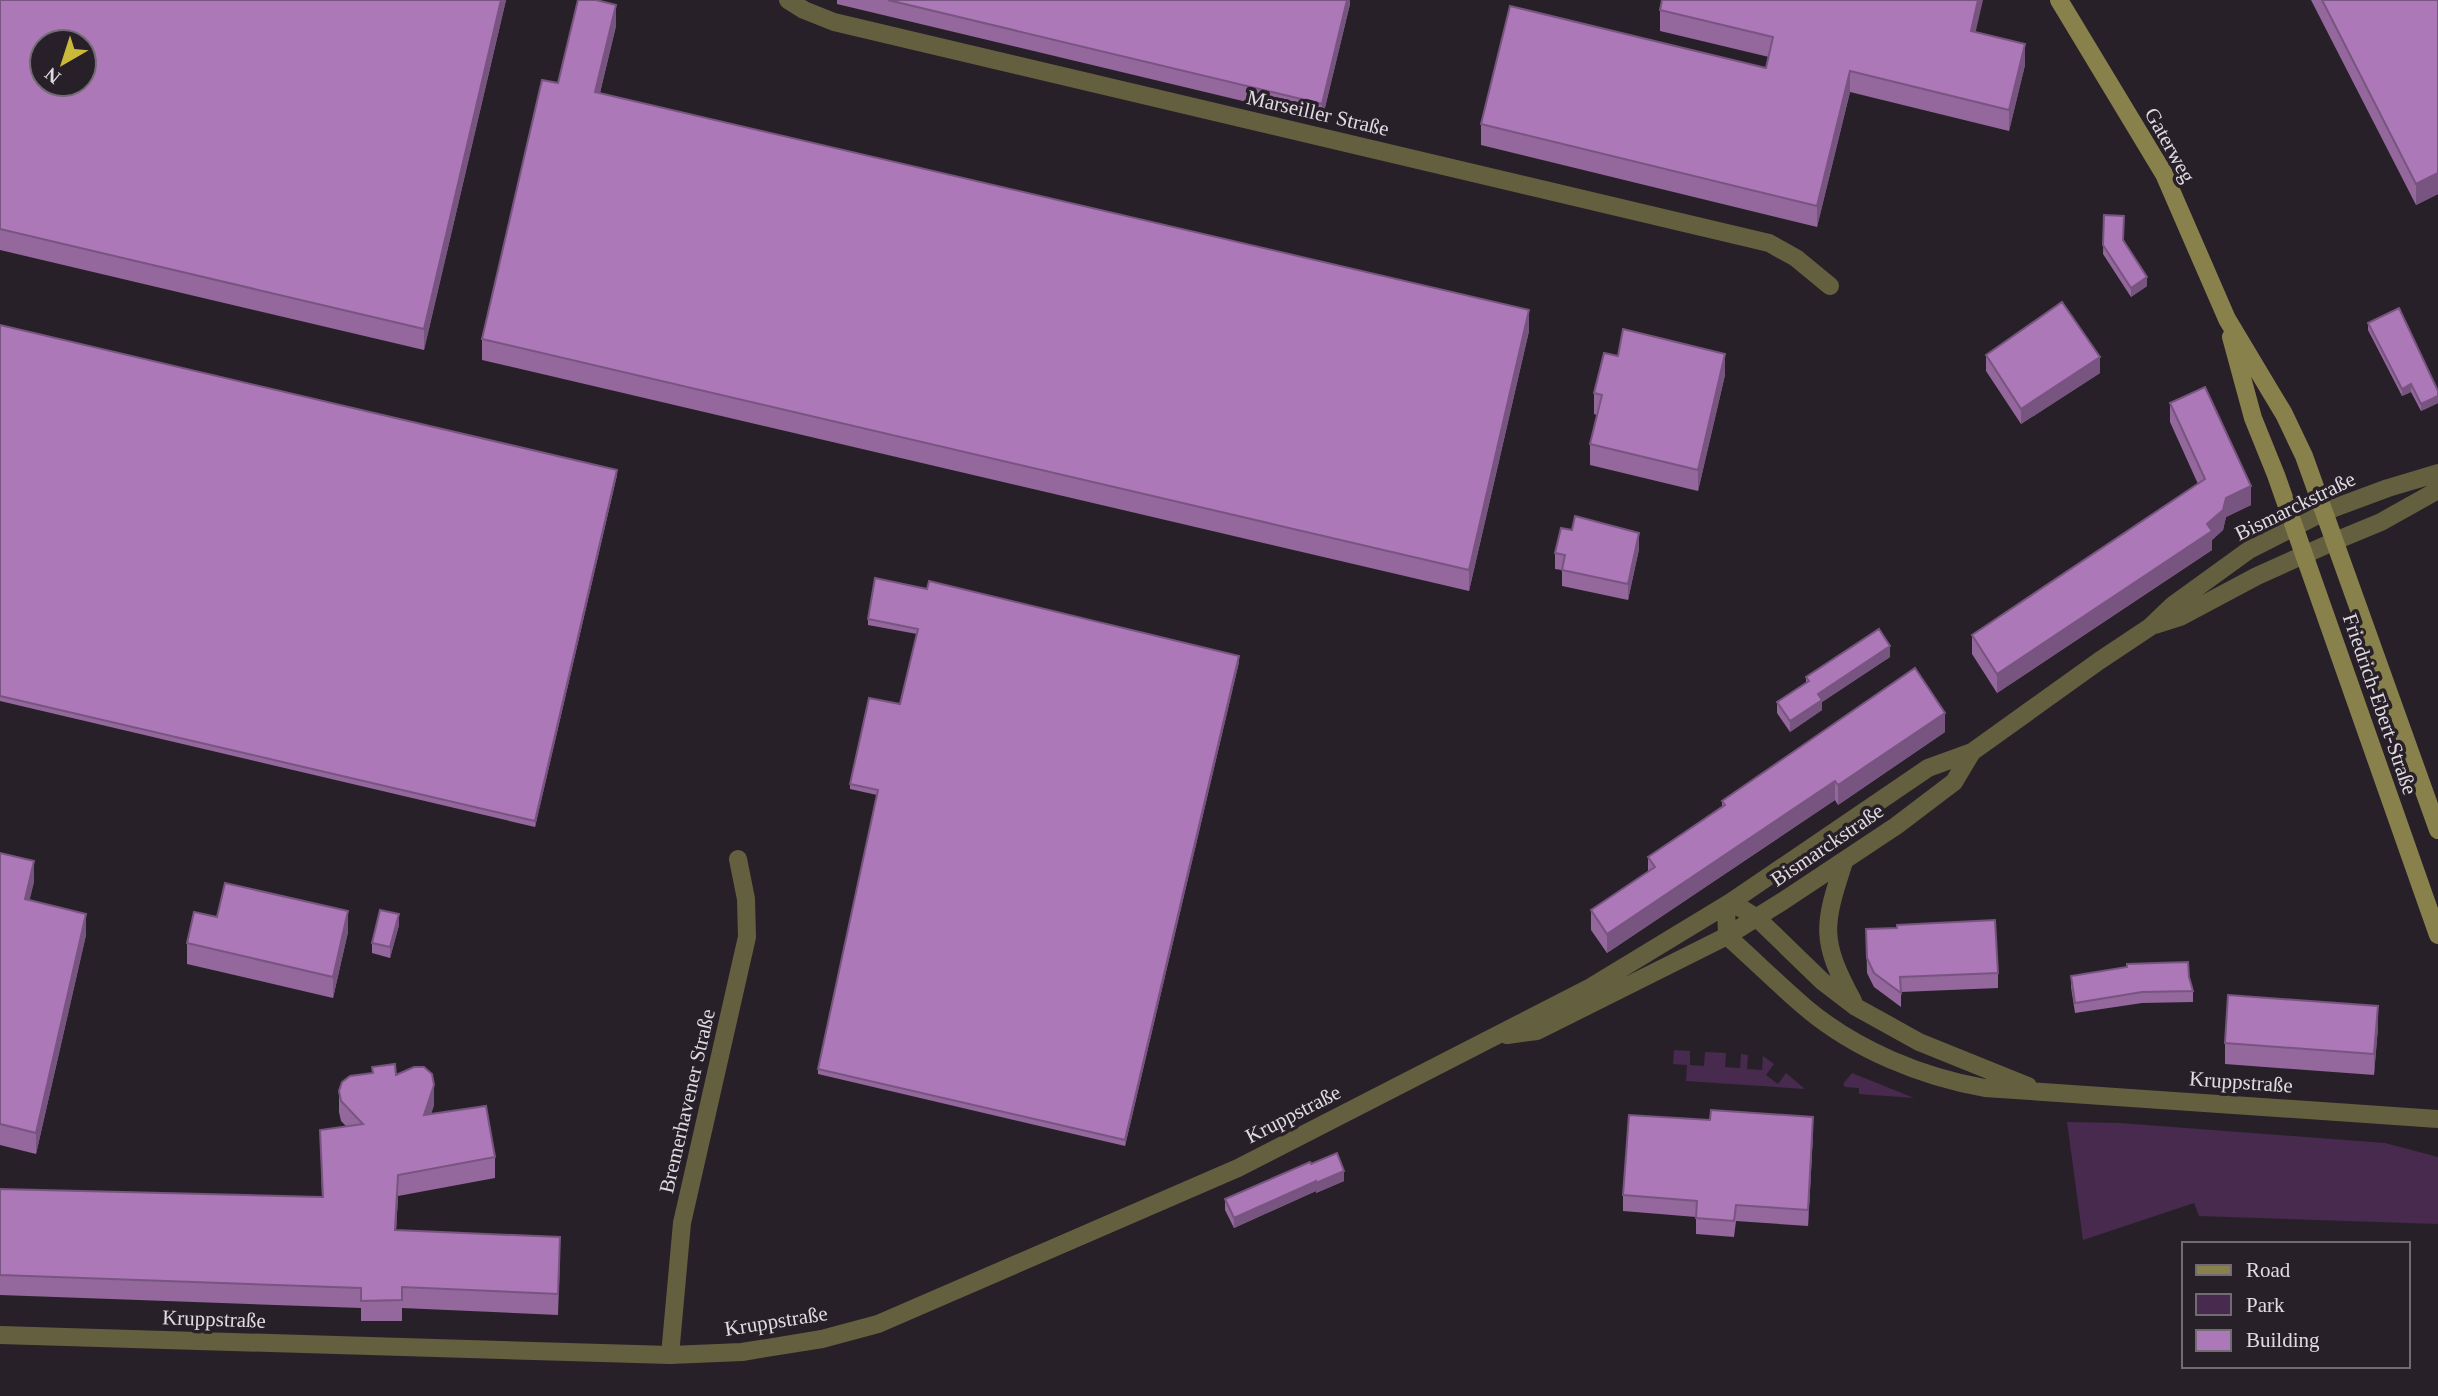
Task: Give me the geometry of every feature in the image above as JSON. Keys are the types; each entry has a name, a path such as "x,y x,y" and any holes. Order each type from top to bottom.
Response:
{"main road":[{"name":"Gaterweg","path":"2059,0 2164,174 2227,319 2284,414 2326,511"},
{"name":"Gaterweg","path":"2227,319 2253,418 2294,527"},
{"name":"Friedrich-Ebert-Straße","path":"2326,511 2365,631 2438,830"},
{"name":"Friedrich-Ebert-Straße","path":"2294,527 2438,935"}],"street":[{"name":"Marseiller Straße","path":"788,0 804,10 834,22 1769,243 1796,258 1830,286"},
{"name":"Bismarckstraße","path":"1728,904 1928,768 1972,752 2055,691 2150,627 2174,605 2249,550 2326,511 2438,473"},
{"name":"Bismarckstraße","path":"2150,627 2180,617 2243,583 2381,522 2438,491"},
{"name":"Bismarckstraße","path":"1727,936 1844,862 1954,782 1972,752"},
{"name":"Bremerhavener Straße","path":"670,1354 682,1223 747,937 747,899 738,859"},
{"path":"1844,862 1829,908 1827,932 1832,959 1856,1007"},
{"path":"1727,936 1728,904"},
{"name":"Kruppstraße","path":"0,1335 670,1354 742,1352 822,1339 878,1324 1238,1168 1591,988 1728,904 1757,918 1822,981 1856,1007 1919,1042 2042,1091"},
{"name":"Kruppstraße","path":"1494,1037 1537,1031 1727,936 1808,1009 1847,1037 1891,1059 1962,1084 1985,1088 2438,1119"}],"green space":[{"path":"1674,1050 1690,1051 1690,1065 1704,1066 1705,1052 1726,1053 1725,1067 1740,1068 1741,1054 1748,1055 1747,1069 1762,1070 1763,1056 1774,1064 1766,1075 1778,1084 1786,1073 1805,1089 1686,1081 1687,1065 1673,1064"},
{"path":"1852,1073 1914,1098 1859,1094 1859,1088 1845,1087 1843,1084"},
{"path":"2067,1122 2120,1123 2385,1143 2438,1157 2438,1224 2199,1216 2194,1203 2083,1240"}],"building":[{"path":"0,0 501,0 424,329 0,229"},
{"path":"578,0 596,0 616,5 595,92 1529,310 1469,570 482,339 542,80 558,83"},
{"path":"888,0 1347,0 1322,104"},
{"path":"1662,0 1978,0 1971,31 2025,44 2009,110 1850,71 1817,206 1481,124 1510,6 1766,68 1773,37 1660,10"},
{"path":"2322,0 2438,0 2438,173 2416,184"},
{"path":"2104,215 2124,216 2123,240 2147,277 2131,288 2103,245"},
{"path":"2062,302 2100,357 2021,409 1986,355"},
{"path":"2399,308 2438,391 2438,396 2421,404 2411,384 2402,389 2368,323"},
{"path":"0,325 617,470 535,821 0,696"},
{"path":"1623,329 1725,354 1698,470 1590,444 1602,395 1594,393 1604,353 1618,356"},
{"path":"2205,387 2251,486 2226,498 2223,510 2207,524 2212,531 1997,674 1972,635 2205,479 2170,403"},
{"path":"1575,516 1639,533 1628,584 1562,570 1565,555 1555,553 1561,528 1572,530"},
{"path":"875,578 927,589 929,581 1239,656 1125,1140 818,1069 878,790 850,784 869,698 900,704 918,629 868,619"},
{"path":"1879,629 1890,646 1818,694 1822,700 1790,721 1777,702 1809,681 1806,677"},
{"path":"1915,668 1945,713 1838,785 1835,781 1607,934 1591,910 1655,867 1648,857 1725,805 1722,801"},
{"path":"0,853 34,861 25,899 86,914 36,1133 0,1124"},
{"path":"225,883 348,911 333,977 187,943 194,912 217,917"},
{"path":"380,910 399,914 390,947 372,943"},
{"path":"1995,920 1998,973 1900,977 1901,993 1874,973 1867,958 1866,929"},
{"path":"2188,962 2193,991 2142,992 2075,1003 2071,976 2127,967 2127,964"},
{"path":"2228,995 2378,1006 2374,1054 2225,1043"},
{"path":"395,1064 396,1075 414,1067 424,1067 432,1074 434,1085 424,1115 486,1106 495,1157 398,1175 395,1230 560,1237 558,1294 402,1287 402,1300 361,1301 361,1288 0,1275 0,1189 323,1197 320,1130 363,1124 341,1101 339,1091 342,1082 350,1076 373,1073 372,1067"},
{"path":"1711,1110 1813,1117 1808,1210 1736,1205 1734,1221 1696,1218 1697,1201 1623,1195 1629,1115 1710,1120"},
{"path":"1337,1153 1344,1171 1234,1218 1225,1199"}]}
